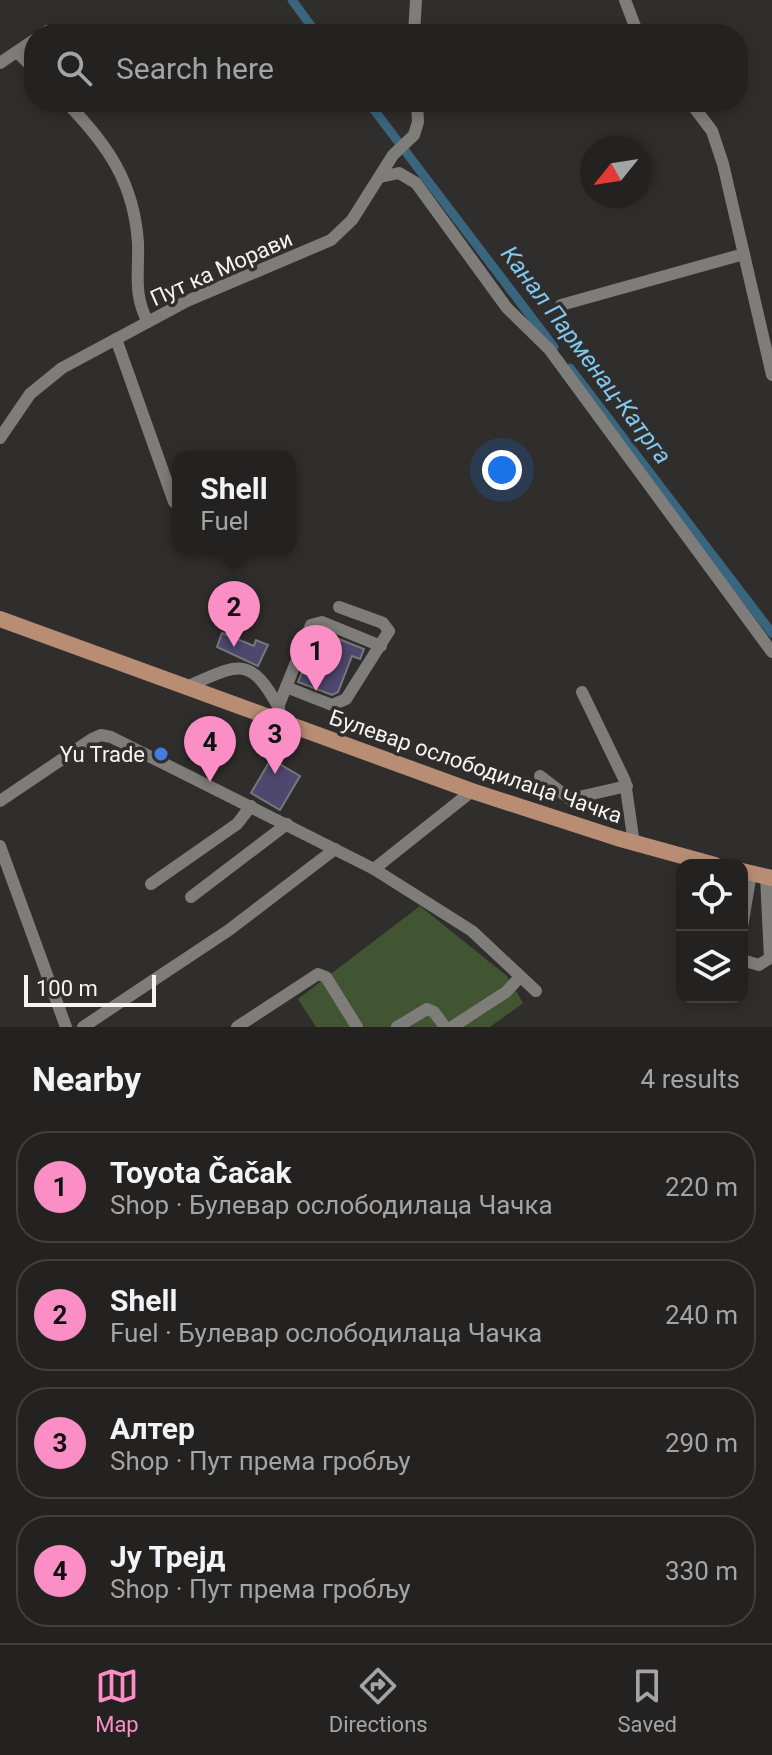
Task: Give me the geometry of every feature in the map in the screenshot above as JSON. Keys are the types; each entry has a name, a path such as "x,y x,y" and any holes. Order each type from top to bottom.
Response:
{"main road":[{"name":"Булевар ослободилаца Чачка","path":"0,619 472,791 634,844 692,859"}],"street":[{"path":"415,24 416,0"},
{"path":"625,0 634,24"},
{"path":"0,63 24,47"},
{"path":"17,52 24,59"},
{"path":"74,112 117,162 135,224 136,288 148,322"},
{"name":"Пут ка Морави","path":"0,438 46,378 187,301 331,240 352,220 403,146 418,122 418,112"},
{"path":"698,112 712,131 772,375"},
{"path":"380,177 399,173 416,183 507,308 549,349 772,652"},
{"path":"561,305 744,254"},
{"path":"116,339 172,496"},
{"path":"286,687 332,705 340,704 389,634 386,626 339,607"},
{"path":"278,707 308,627 322,622 381,646"},
{"path":"186,687 231,667 243,668 266,682 287,723"},
{"path":"582,692 627,786 634,844"},
{"path":"0,801 92,739 101,735 111,737 374,869 472,931 536,991"},
{"path":"540,776 570,799 627,786"},
{"path":"374,869 472,791"},
{"path":"151,884 237,824 251,806"},
{"path":"191,897 287,824"},
{"path":"0,846 66,1027"},
{"path":"83,1027 229,930 335,849"},
{"path":"748,908 758,875"},
{"path":"748,962 759,965 770,958 758,875"},
{"path":"237,1027 313,975 324,976 357,1027"},
{"path":"452,1027 506,992 520,977"},
{"path":"397,1027 427,1009 434,1012 445,1027"}],"green space":[{"path":"420,906 507,976 523,1003 490,1027 316,1027 298,999"}],"building":[{"path":"222,633 254,646 256,640 268,645 258,666 217,647"},
{"path":"324,633 364,649 360,659 352,656 338,692 332,695 298,682 312,648 317,650"},
{"path":"271,759 300,776 280,810 251,793"}],"waterway":[{"name":"Канал Парменац-Катрга","path":"292,0 310,24"},
{"name":"Канал Парменац-Катрга","path":"376,112 554,347"},
{"name":"Канал Парменац-Катрга","path":"570,368 772,633"}],"place":[{"name":"Shell","path":"234,647"},
{"name":"Toyota Čačak","path":"316,691"},
{"name":"Yu Trade","path":"161,754"},
{"name":"Алтер","path":"275,774"},
{"name":"Ју Трејд","path":"210,782"}]}
